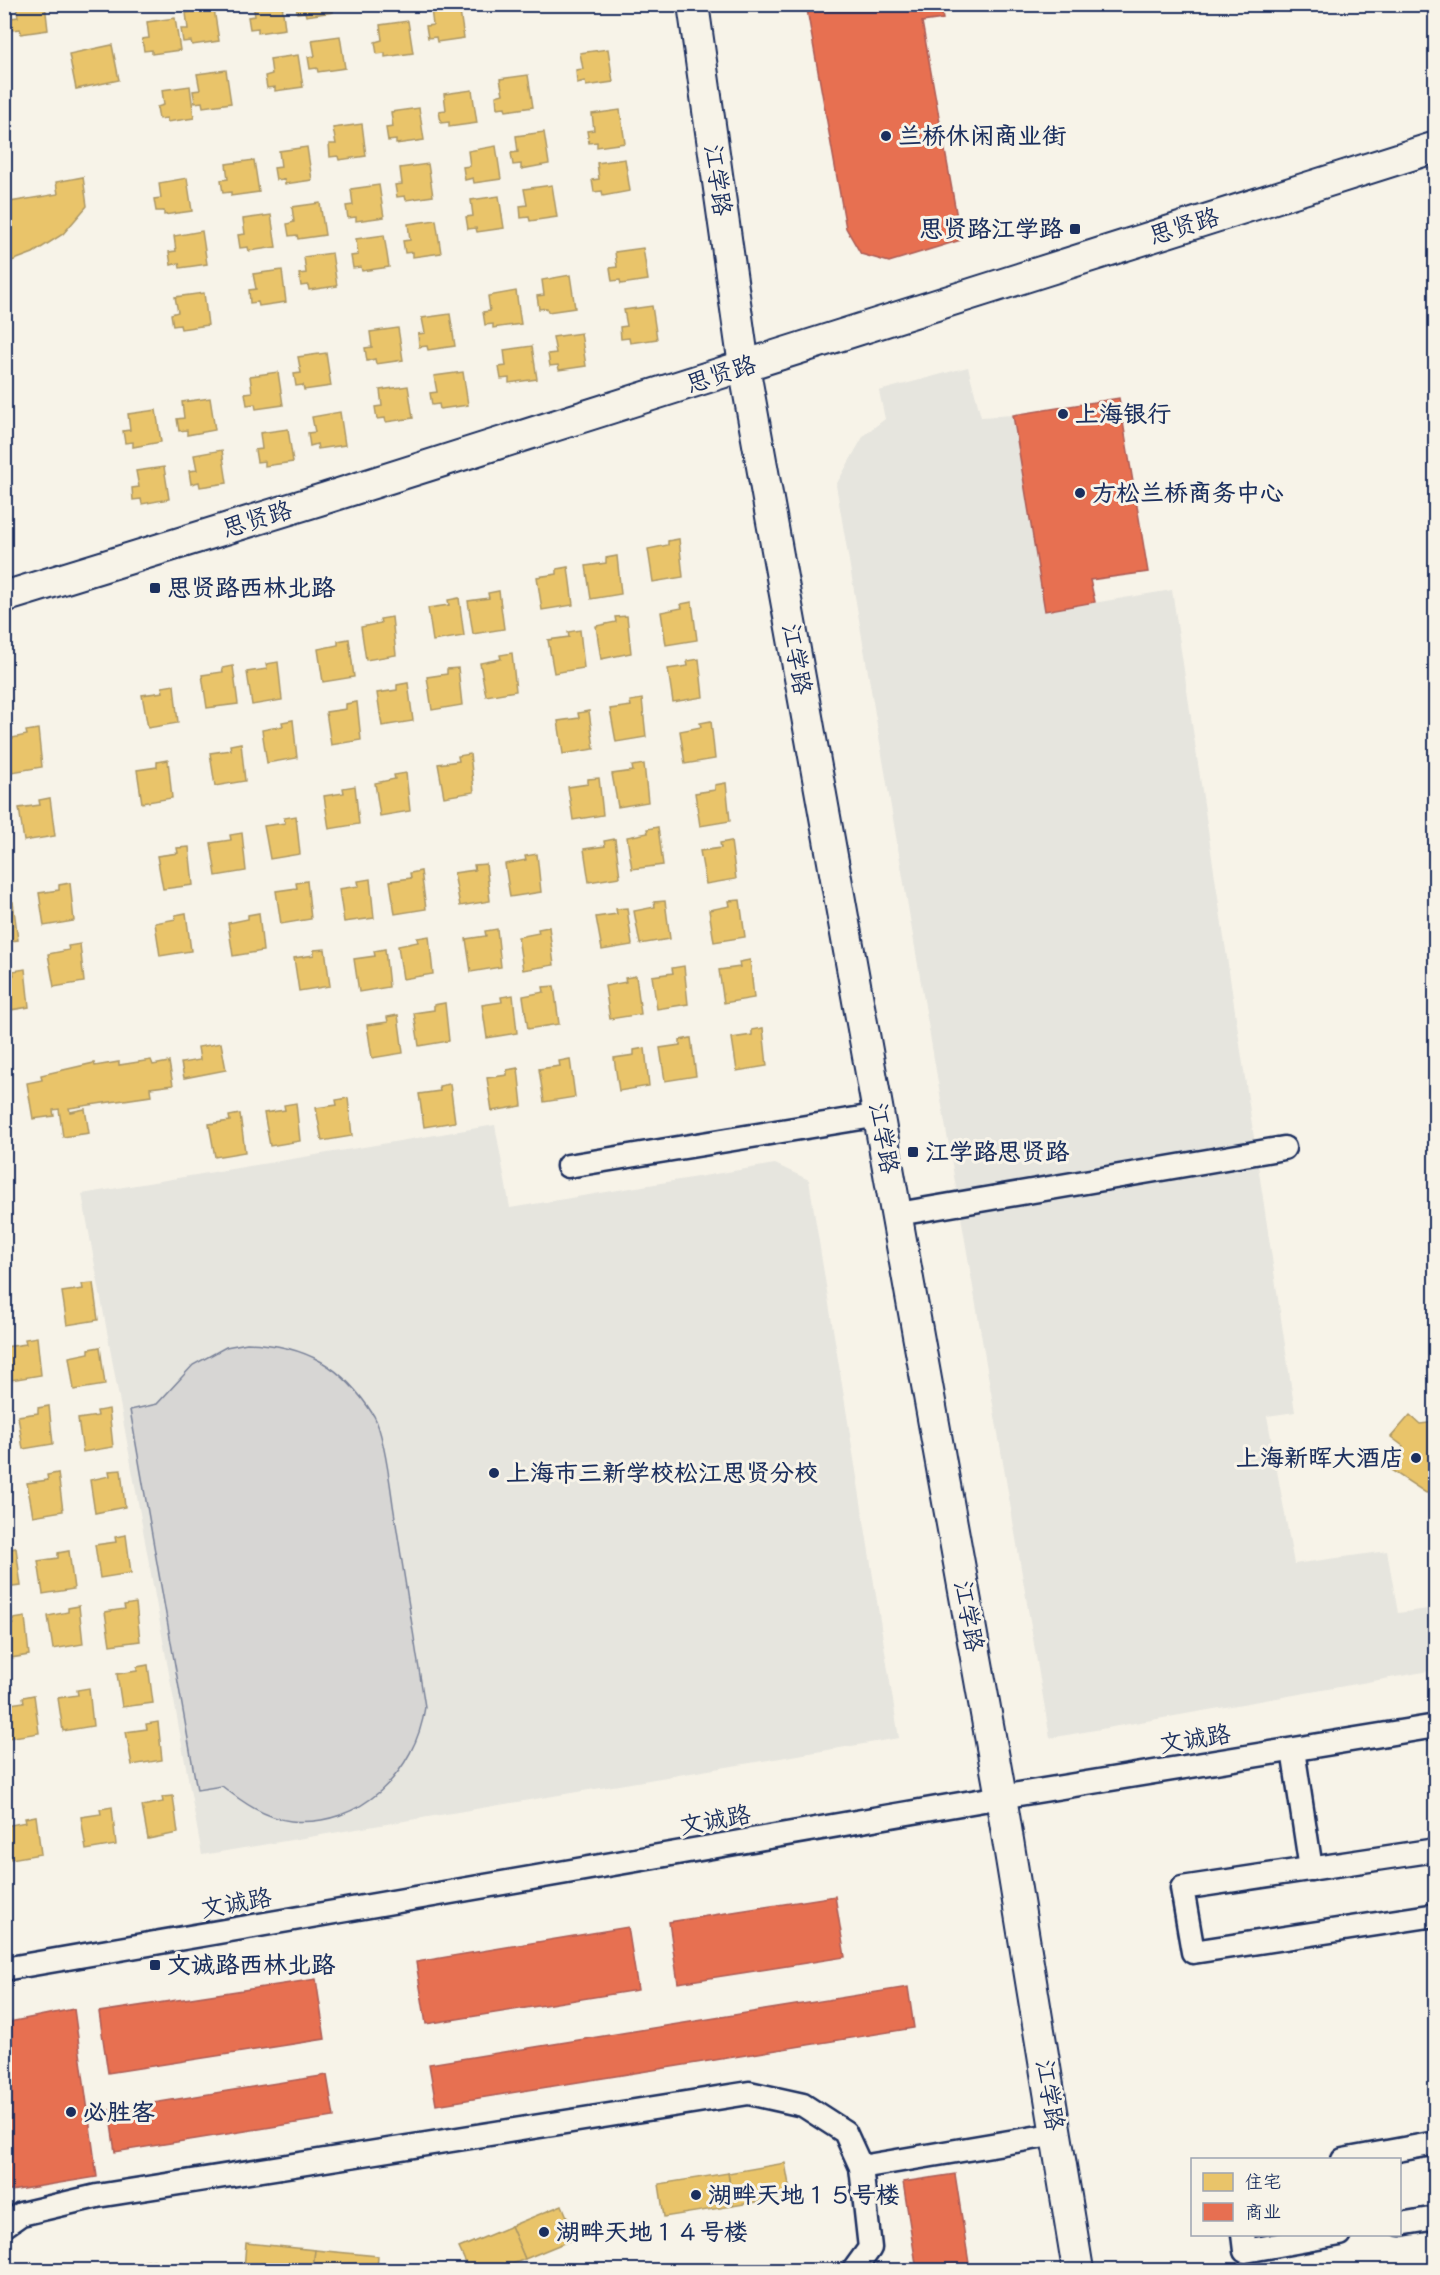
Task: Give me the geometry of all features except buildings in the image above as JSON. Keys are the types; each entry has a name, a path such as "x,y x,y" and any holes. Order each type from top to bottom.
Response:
{"main road":[{"name":"江学路","path":"693,4 744,366 1001,1797 1078,2271"},
{"name":"思贤路","path":"4,597 1436,147"}],"street":[{"path":"568,1166 880,1115"},
{"path":"898,1214 1284,1148"},
{"name":"文诚路","path":"4,1969 1001,1797 1436,1726"},
{"path":"1293,1750 1311,1869"},
{"path":"1436,1850 1182,1888 1193,1952 1436,1915"},
{"path":"4,2226 21,2214 97,2196 749,2093 803,2105 845,2132 861,2167 870,2248 854,2271"},
{"path":"861,2167 1057,2134"},
{"path":"1354,2158 1436,2143"},
{"path":"1401,2224 1436,2218"},
{"path":"1243,2236 1245,2251 1334,2236"}],"shaded area":[{"path":"968,367 981,417 1013,415 1045,611 1172,590 1295,1412 1267,1416 1294,1564 1387,1551 1398,1613 1435,1608 1435,1670 1050,1738 836,485 864,435 885,419 879,391"},
{"name":"上海市三新学校松江思贤分校","path":"495,1125 510,1208 775,1164 809,1180 899,1738 202,1855 82,1194"},
{"path":"247,1343 287,1348 305,1354 336,1371 362,1399 378,1424 386,1459 425,1707 410,1753 397,1773 380,1791 361,1805 340,1815 316,1821 291,1821 272,1817 246,1803 222,1786 197,1790 130,1410 157,1404 193,1365 226,1347"}],"place":[{"name":"兰桥休闲商业街","path":"886,136"},
{"name":"思贤路江学路","path":"1075,229"},
{"name":"上海银行","path":"1063,414"},
{"name":"方松兰桥商务中心","path":"1080,493"},
{"name":"思贤路西林北路","path":"155,588"},
{"name":"江学路思贤路","path":"913,1152"},
{"name":"上海新晖大酒店","path":"1416,1458"},
{"name":"上海市三新学校松江思贤分校","path":"494,1473"},
{"name":"文诚路西林北路","path":"155,1965"},
{"name":"必胜客","path":"71,2112"},
{"name":"湖畔天地１５号楼","path":"696,2195"},
{"name":"湖畔天地１４号楼","path":"544,2232"}]}
